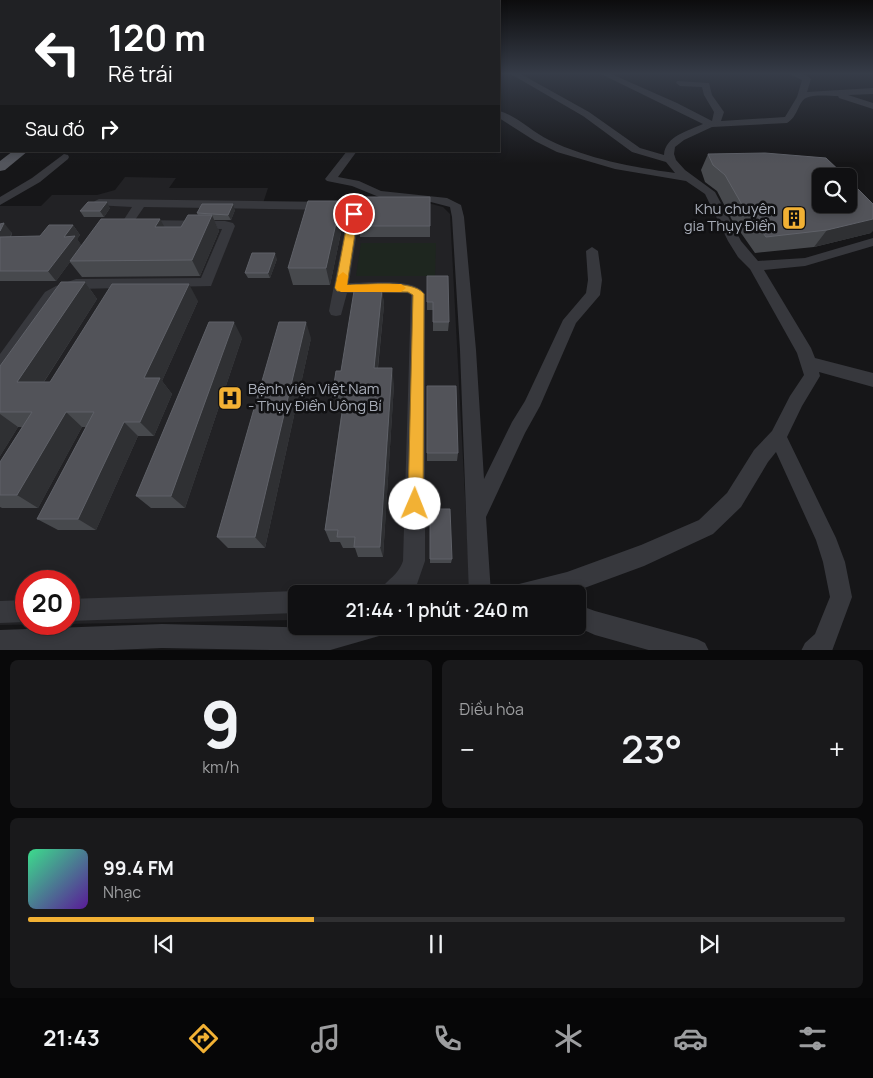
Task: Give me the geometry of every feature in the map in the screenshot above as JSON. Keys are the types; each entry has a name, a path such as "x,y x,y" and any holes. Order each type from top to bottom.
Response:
{"main road":[{"path":"0,167 21,152"}],"street":[{"path":"558,585 644,555 706,527 734,500 761,456 778,437 796,401 812,376 805,352 792,328 756,266 743,256 736,245 710,192 689,178 670,160 636,150 586,114 567,103"},
{"path":"670,103 713,124"},
{"path":"713,103 719,112 713,124"},
{"path":"670,160 668,150 674,142 713,124 784,121 792,117 798,103"},
{"path":"500,115 536,138 556,148 630,170 689,178"},
{"path":"351,152 331,179 355,183 379,194 427,198 447,201 455,205 458,217 468,350 480,585"},
{"path":"0,202 36,180 64,157"},
{"path":"99,203 335,206 348,208 354,214 336,311"},
{"path":"0,366 50,296 60,289 76,284 206,284 229,226 127,224 140,204"},
{"path":"756,266 804,262 873,242"},
{"path":"476,517 518,428 531,406 570,320 593,294 595,280 592,250"},
{"path":"341,288 408,288 418,294 414,561 408,579 401,585"},
{"path":"808,363 873,380"},
{"path":"778,437 826,538 834,562 841,597 824,642 813,650"},
{"path":"80,610 288,602"},
{"path":"0,612 15,611"},
{"path":"586,620 697,650"},
{"path":"0,642 321,645 351,635"}],"shaded area":[{"name":"Bệnh viện Việt Nam - Thụy Điển Uông Bí","path":"125,177 176,178 169,188 268,188 263,203 428,203 443,207 450,214 470,585 288,585 288,620 80,624 80,570 15,570 15,625 0,625 0,206 41,206 52,195 97,195 115,190"},
{"path":"361,243 436,243 435,276 356,276"}],"building":[{"path":"765,153 826,158 837,168 812,168 812,213 857,213 857,188 873,204 873,219 827,230 766,237 741,203 725,175 713,165 708,154"},
{"path":"363,197 430,197 430,226 358,226"},
{"path":"308,201 341,201 326,268 288,268"},
{"path":"88,202 107,202 100,211 80,211"},
{"path":"202,204 233,204 228,215 197,213"},
{"path":"188,215 212,215 192,260 70,261 101,219 160,219 155,227 181,227"},
{"path":"49,225 73,225 64,237 75,236 48,271 0,271 0,237 40,236"},
{"path":"252,253 275,253 268,273 245,273"},
{"path":"427,276 448,276 449,322 433,322 433,302 427,302"},
{"path":"61,282 85,282 17,382 50,382 112,284 189,284 144,378 160,378 140,422 124,422 78,519 37,519 94,412 66,412 17,495 0,495 0,462 32,412 0,412 0,366"},
{"path":"355,285 378,285 378,289 382,289 374,368 392,368 380,547 354,547 355,537 337,537 338,530 325,530 345,393 333,393 334,384 336,371 341,371"},
{"path":"209,322 234,322 171,496 136,496"},
{"path":"279,322 306,322 255,537 217,537"},
{"path":"427,386 456,386 458,453 427,453"},
{"path":"430,509 450,509 452,559 430,559"}],"slow traffic":[{"path":"343,276 341,288 401,288"}],"place":[{"name":"Khu chuyên gia Thụy Điển","path":"794,218"},
{"name":"Bệnh viện Việt Nam - Thụy Điển Uông Bí","path":"230,398"}],"route":[{"path":"354,214 341,288 408,288 418,294 415,504"}]}
